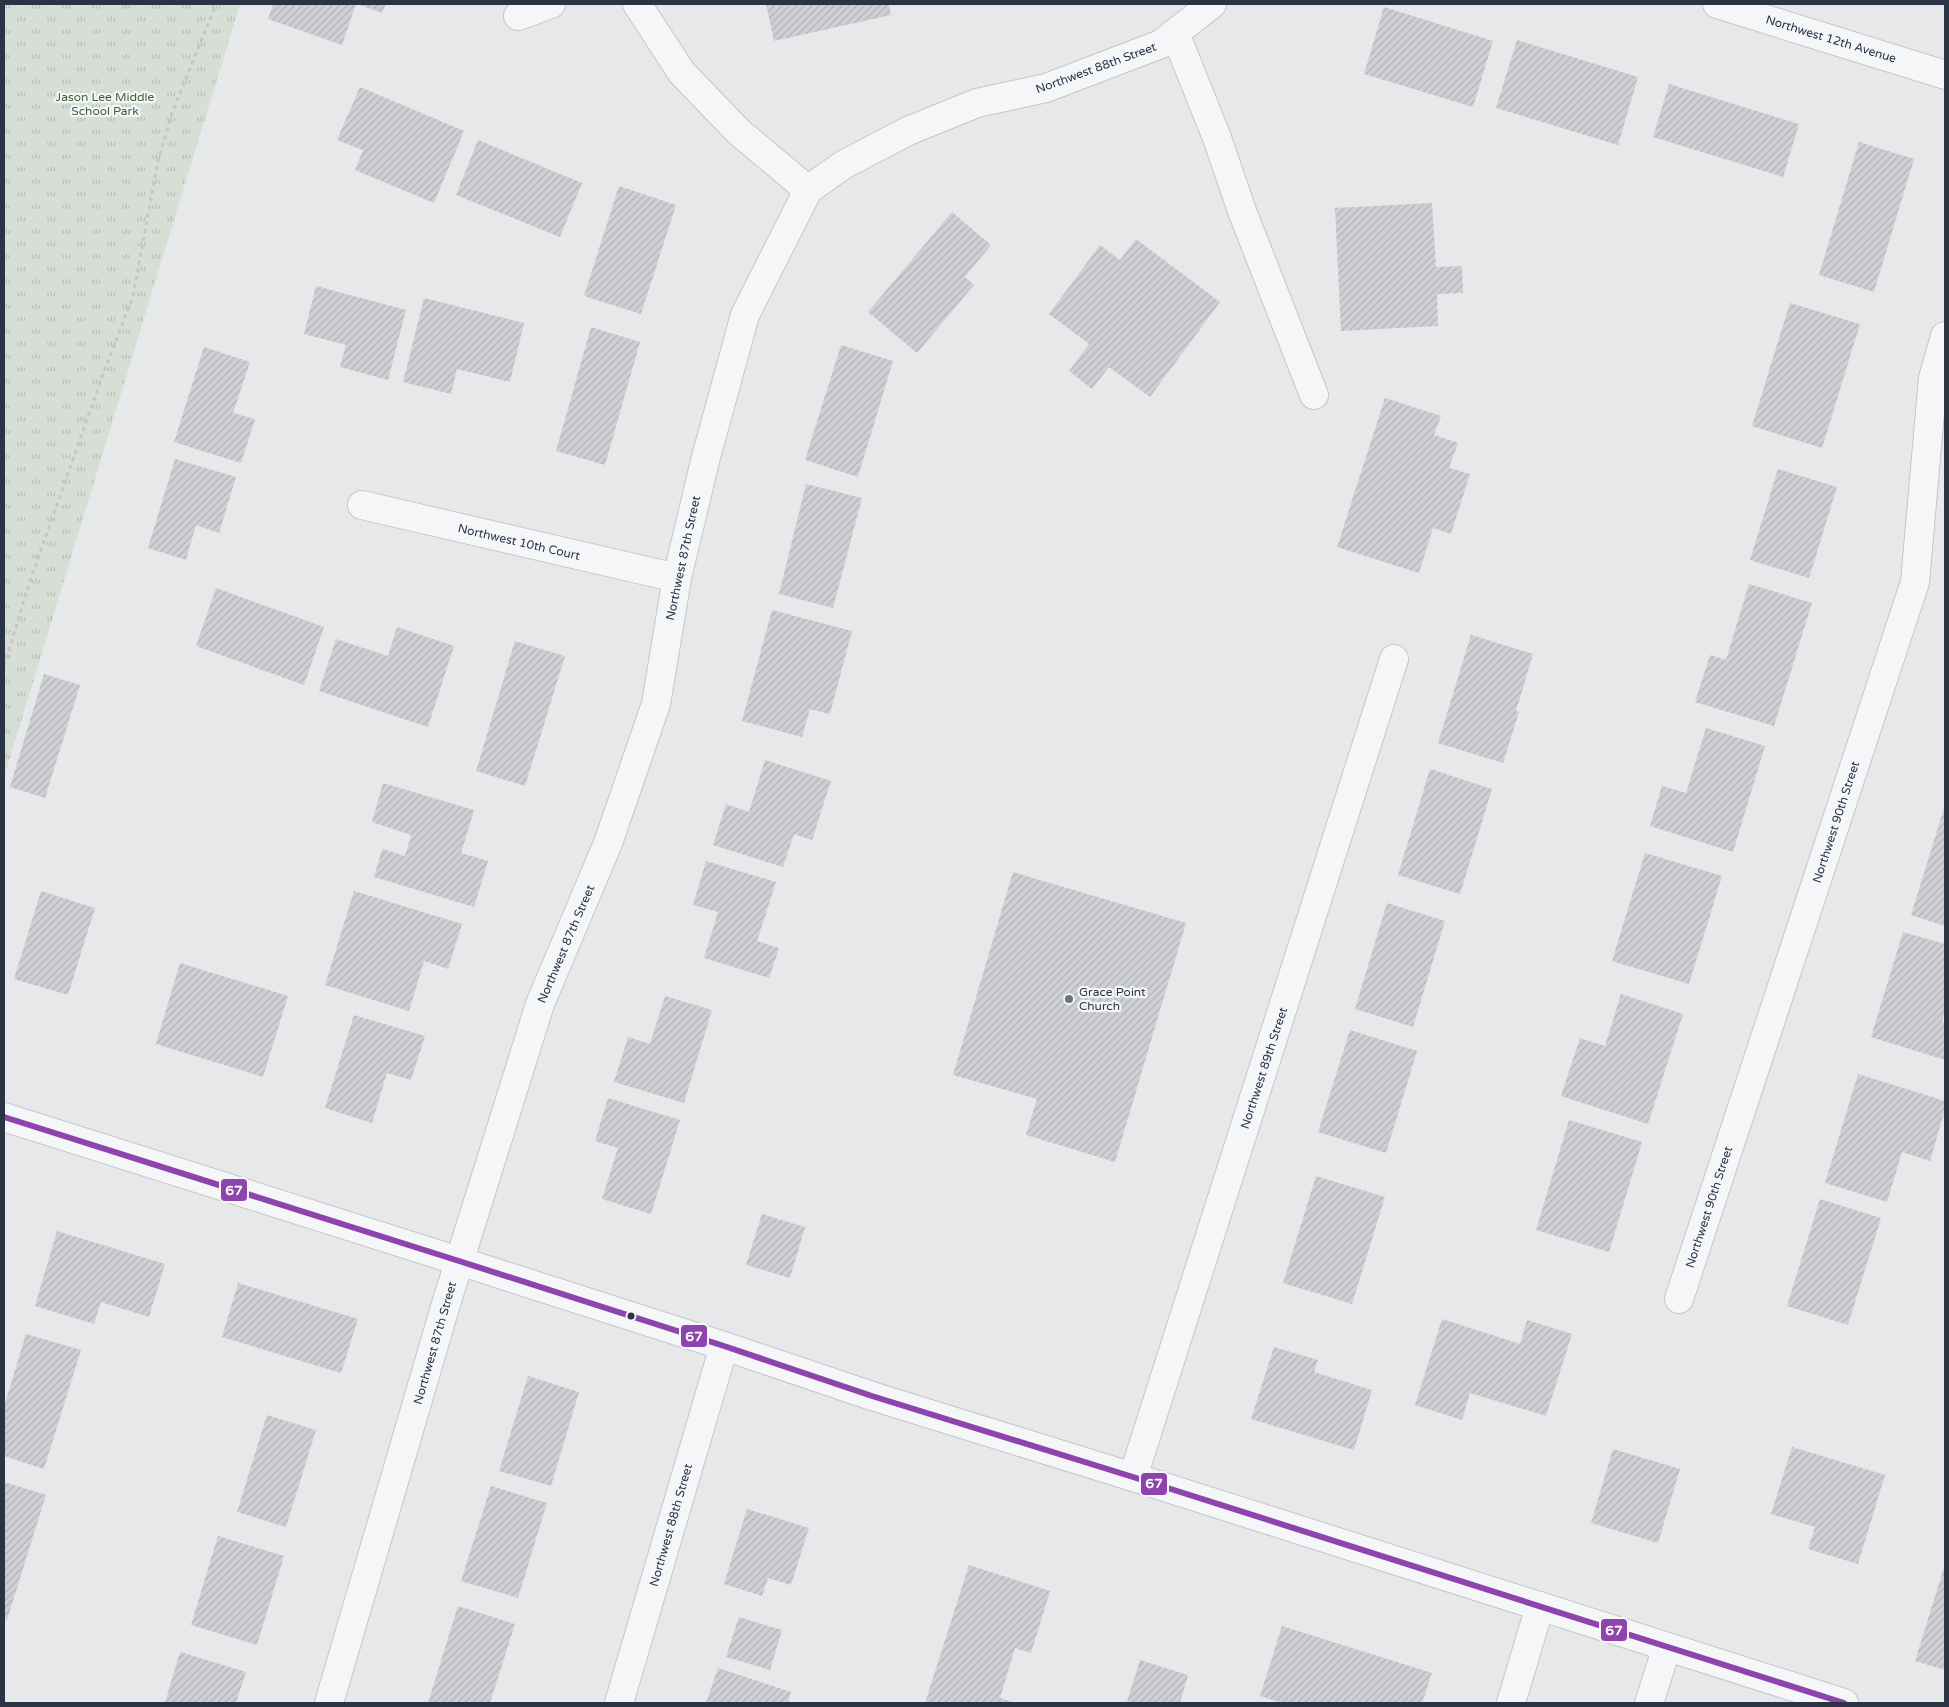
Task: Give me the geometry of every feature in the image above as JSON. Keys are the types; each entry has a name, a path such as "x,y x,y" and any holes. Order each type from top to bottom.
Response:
{"street":[{"path":"518,16 551,4"},
{"path":"637,4 682,73 739,132 808,190"},
{"name":"Northwest 88th Street","path":"808,190 843,166 908,131 977,103 1046,88 1161,44 1212,4"},
{"name":"Northwest 12th Avenue","path":"1717,4 1945,75"},
{"path":"1176,33 1217,138 1242,211 1314,395"},
{"name":"Northwest 87th Street","path":"329,1703 459,1261 540,1004 608,843 656,704 677,578 706,457 745,315 808,190"},
{"name":"Northwest 90th Street","path":"1679,1299 1915,582 1933,378 1945,336"},
{"name":"Northwest 10th Court","path":"362,505 677,578"},
{"name":"Northwest 89th Street","path":"1133,1477 1394,659"},
{"path":"4,1117 724,1346 872,1396 1540,1606 1667,1647 1801,1697 1844,1703"},
{"name":"Northwest 88th Street","path":"619,1703 724,1346"},
{"path":"1511,1703 1540,1606"},
{"path":"1649,1703 1667,1647"}],"path":[{"path":"4,666 30,581 132,296 158,161 172,112 216,4"}],"green space":[{"name":"Jason Lee Middle School Park","path":"4,4 240,4 4,777"}],"building":[{"path":"273,4 356,4 342,45 268,19"},
{"path":"357,4 386,4 382,13"},
{"path":"766,4 889,4 891,15 774,41"},
{"path":"1384,7 1493,41 1473,107 1364,74"},
{"path":"1517,40 1638,77 1618,145 1496,108"},
{"path":"1669,84 1799,124 1783,177 1653,137"},
{"path":"360,87 464,131 434,203 355,170 363,150 337,140"},
{"path":"478,140 582,183 560,237 456,195"},
{"path":"1859,142 1914,159 1874,292 1819,275"},
{"path":"619,186 676,205 641,314 584,296"},
{"path":"1432,203 1436,267 1462,266 1463,293 1437,294 1438,326 1341,331 1335,208"},
{"path":"952,212 991,245 965,277 974,285 917,353 868,312"},
{"path":"1136,239 1220,302 1150,397 1109,367 1092,389 1069,371 1089,344 1049,314 1100,245 1120,260"},
{"path":"316,286 406,310 388,380 340,367 346,345 304,334"},
{"path":"424,298 524,323 510,382 457,369 451,394 403,382"},
{"path":"1790,303 1860,324 1822,448 1752,426"},
{"path":"591,327 640,342 605,465 556,451"},
{"path":"841,345 893,361 858,477 805,460"},
{"path":"204,347 250,362 233,413 255,419 241,463 174,442"},
{"path":"1385,398 1441,416 1434,435 1458,443 1449,468 1470,474 1451,534 1433,528 1419,573 1337,547"},
{"path":"175,459 236,477 219,533 196,525 186,560 148,548"},
{"path":"1778,469 1837,487 1809,578 1750,560"},
{"path":"806,484 862,498 833,608 779,594"},
{"path":"1749,584 1812,603 1774,726 1695,702 1710,655 1726,660"},
{"path":"216,588 324,627 304,685 196,646"},
{"path":"772,610 852,631 830,714 810,709 802,737 742,721"},
{"path":"397,627 454,646 428,727 319,691 336,639 388,656"},
{"path":"1471,635 1533,654 1516,711 1519,712 1503,763 1438,743"},
{"path":"515,641 565,656 525,786 476,771"},
{"path":"44,674 80,685 45,798 10,787"},
{"path":"1706,728 1765,746 1733,852 1650,826 1662,786 1686,793"},
{"path":"765,760 831,781 812,840 794,834 783,867 713,845 726,804 749,812"},
{"path":"1430,769 1492,789 1460,894 1398,875"},
{"path":"383,783 474,810 461,853 488,861 474,907 374,877 382,849 405,856 411,835 372,822"},
{"path":"1945,805 1945,926 1911,915"},
{"path":"1645,853 1722,876 1689,984 1612,961"},
{"path":"706,861 776,882 757,941 779,948 769,978 704,958 718,912 693,905"},
{"name":"Grace Point Church","path":"1013,872 1186,923 1115,1162 1026,1135 1037,1099 953,1075"},
{"path":"41,891 95,908 68,995 14,979"},
{"path":"354,891 462,924 448,969 424,961 409,1011 325,985"},
{"path":"1387,903 1445,921 1413,1027 1355,1009"},
{"path":"1903,932 1945,944 1945,1011 1942,1022 1945,1023 1945,1060 1871,1037"},
{"path":"180,963 288,996 263,1077 156,1044"},
{"path":"1621,994 1683,1014 1648,1124 1561,1096 1580,1038 1605,1046"},
{"path":"665,996 712,1010 684,1103 614,1082 628,1037 650,1044"},
{"path":"354,1015 425,1036 411,1080 387,1073 372,1123 325,1108"},
{"path":"1350,1030 1417,1051 1386,1153 1318,1132"},
{"path":"1858,1074 1945,1101 1945,1110 1930,1161 1902,1152 1887,1202 1825,1183"},
{"path":"608,1098 680,1120 651,1214 602,1199 618,1148 595,1141"},
{"path":"1569,1120 1642,1142 1609,1252 1536,1230"},
{"path":"1316,1176 1385,1197 1352,1304 1283,1283"},
{"path":"1820,1199 1881,1218 1848,1325 1787,1306"},
{"path":"762,1214 805,1227 790,1278 746,1265"},
{"path":"57,1231 165,1264 149,1317 101,1302 94,1324 35,1306"},
{"path":"238,1283 358,1319 341,1373 222,1337"},
{"path":"1442,1319 1520,1344 1527,1320 1572,1334 1546,1416 1470,1393 1462,1420 1415,1405"},
{"path":"26,1334 81,1350 44,1469 4,1456 4,1407"},
{"path":"1274,1347 1318,1360 1314,1372 1372,1390 1354,1450 1251,1419"},
{"path":"528,1376 579,1392 551,1486 499,1471"},
{"path":"267,1415 316,1430 286,1527 237,1512"},
{"path":"1792,1447 1885,1475 1858,1564 1808,1549 1815,1527 1771,1514"},
{"path":"1613,1449 1680,1469 1658,1543 1591,1523"},
{"path":"4,1482 46,1495 7,1620 4,1619"},
{"path":"491,1486 547,1503 518,1598 461,1581"},
{"path":"747,1509 809,1528 791,1585 768,1578 762,1596 724,1584"},
{"path":"218,1536 284,1556 257,1645 191,1625"},
{"path":"1945,1564 1945,1670 1915,1661"},
{"path":"969,1565 1050,1591 1031,1653 1015,1648 1000,1698 1016,1703 925,1703"},
{"path":"458,1606 515,1624 490,1703 428,1703"},
{"path":"739,1617 782,1630 770,1670 726,1657"},
{"path":"1282,1626 1432,1673 1422,1703 1282,1703 1260,1696"},
{"path":"180,1652 246,1672 236,1703 165,1703"},
{"path":"1140,1660 1188,1675 1180,1703 1127,1702"},
{"path":"718,1668 791,1692 788,1703 706,1703"}],"transit line":[{"name":"67","path":"4,1117 724,1346 872,1396 1844,1703"}],"place":[{"name":"Grace Point Church","path":"1069,999"}]}
